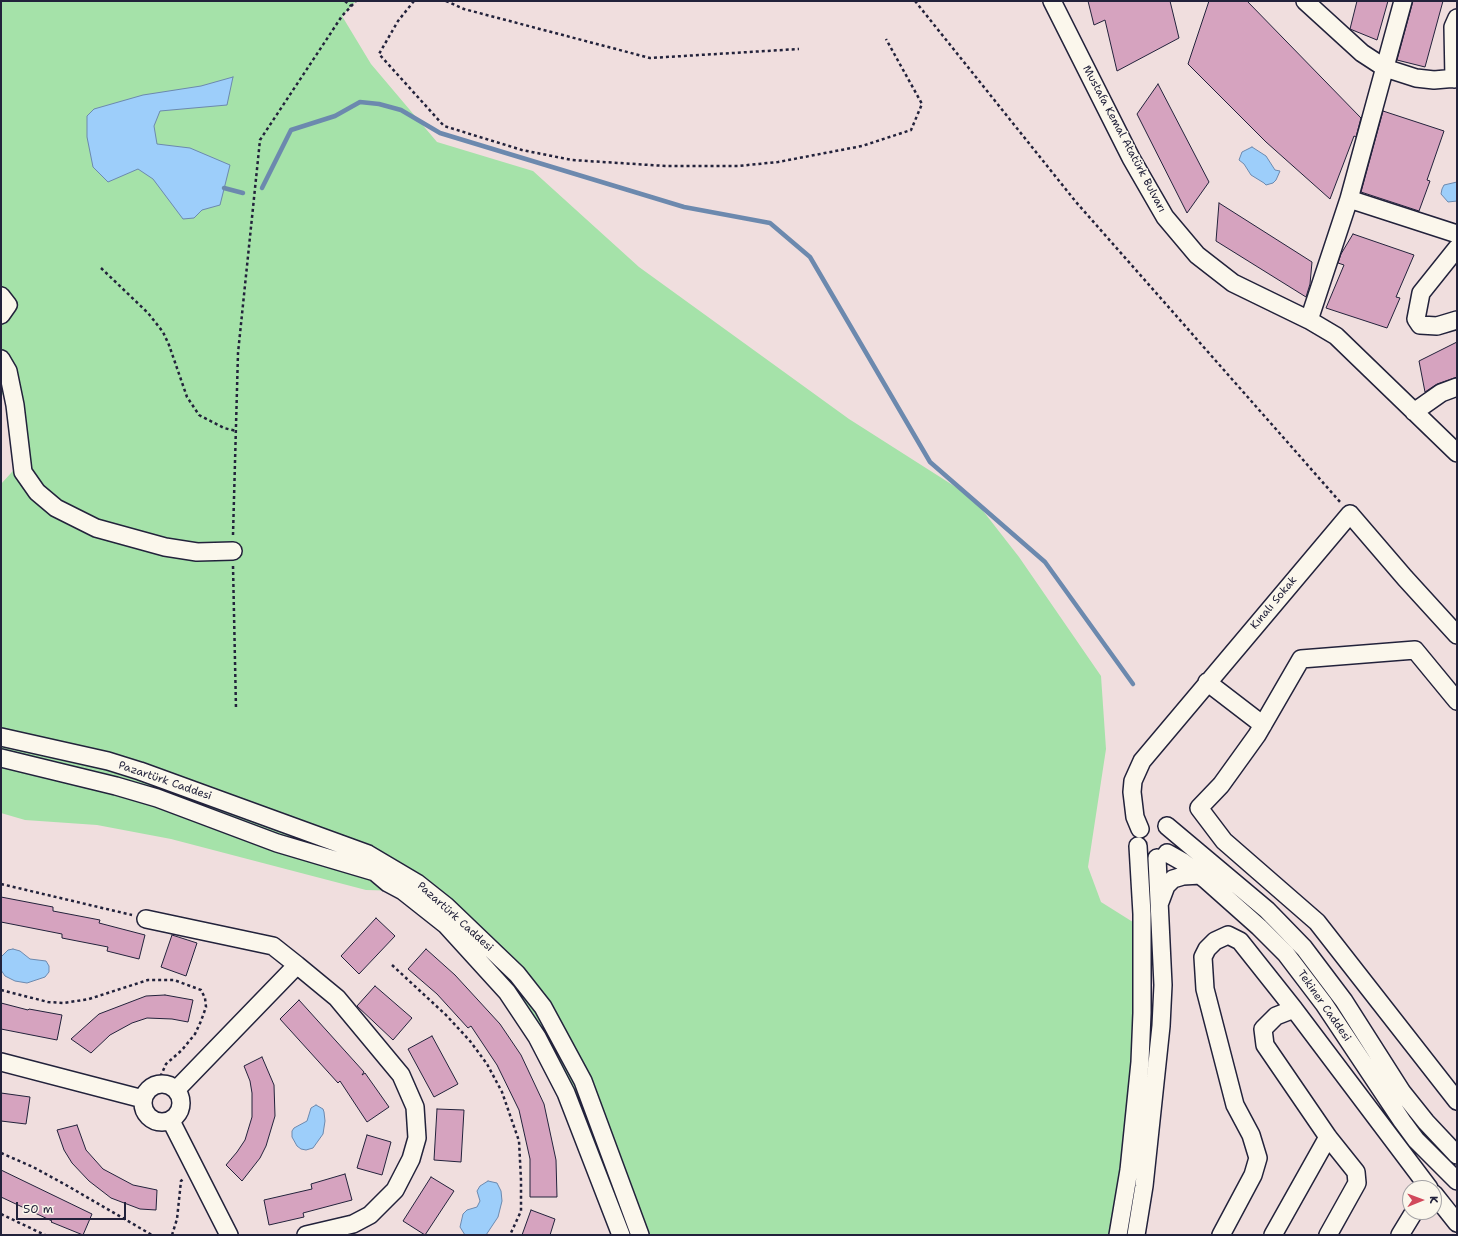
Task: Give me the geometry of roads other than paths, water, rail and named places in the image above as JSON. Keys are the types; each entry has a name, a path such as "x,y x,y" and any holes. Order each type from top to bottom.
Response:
{"street":[{"name":"Mustafa Kemal Atatürk Bulvarı","path":"1052,1 1131,158 1165,217 1197,255 1233,283 1309,320 1336,336 1457,453"},
{"path":"1305,1 1357,49 1385,68 1416,78 1434,80 1455,78 1453,27 1457,18"},
{"path":"1309,320 1349,199 1403,1"},
{"path":"1349,199 1457,234"},
{"path":"1457,248 1421,293 1416,319 1420,325 1437,326 1457,320"},
{"path":"1,296 8,306 1,315"},
{"path":"1,359 8,371 12,391 23,472 37,492 56,508 96,528 165,547 197,552 233,551"},
{"path":"1414,412 1441,393 1457,386"},
{"name":"Kınalı Sokak","path":"1140,829 1135,817 1132,792 1136,771 1142,761 1350,514 1457,635"},
{"path":"1457,701 1415,650 1301,659 1263,725 1221,785 1199,808 1224,841 1318,922 1457,1101"},
{"path":"1207,682 1263,725"},
{"name":"Pazartürk Caddesi","path":"1,737 108,761 140,771 362,852 417,883 446,906 501,958 517,974 543,1007 583,1081 640,1235"},
{"name":"Pazartürk Caddesi","path":"1,758 109,784 157,798 277,843 375,872 388,883 403,891 446,925 507,992 538,1037 566,1093 620,1235"},
{"path":"1118,1235 1129,1170 1142,1020 1142,914 1137,835 1144,825 1156,821 1167,826 1173,837 1173,843 1162,856 1160,902 1163,986 1161,1026 1145,1179 1136,1235"},
{"name":"Tekiner Caddesi","path":"1167,826 1262,906 1304,948 1352,1012 1402,1092 1426,1122 1457,1155"},
{"name":"Tekiner Caddesi","path":"1138,846 1145,855 1162,856 1183,862 1201,875 1259,927 1286,954 1324,1004 1394,1110 1416,1140 1457,1181"},
{"path":"1160,902 1166,886 1173,879 1183,876 1201,875"},
{"path":"146,919 273,946 337,998 401,1075 415,1107 416,1138 411,1159 395,1190 370,1216 353,1224 306,1235"},
{"path":"1221,1235 1253,1175 1258,1158 1251,1135 1235,1105 1205,989 1203,956 1207,949 1215,941 1228,935 1240,941 1294,1009 1423,1180"},
{"path":"176,1090 297,965"},
{"path":"1294,1009 1276,1016 1263,1029 1265,1045 1328,1137 1356,1172 1357,1183 1328,1235"},
{"path":"1,1062 143,1099"},
{"path":"157,1084 167,1084 176,1090 181,1100 179,1112 171,1121 160,1123 150,1119 144,1110 143,1099 148,1090 157,1084"},
{"path":"171,1121 229,1235"},
{"path":"1273,1235 1328,1137"},
{"path":"1442,1204 1457,1223"}],"water":[{"path":"233,77 227,105 160,111 154,126 157,144 190,148 230,165 220,205 202,210 194,218 183,219 153,179 138,169 108,182 93,167 87,137 87,116 94,109 143,95 201,86"},
{"path":"1252,147 1266,156 1275,170 1280,171 1273,183 1266,185 1251,175 1244,164 1239,160 1242,152"},
{"path":"1457,182 1457,201 1448,202 1441,194 1442,189 1444,185"},
{"path":"13,949 20,951 30,959 46,961 49,966 49,972 45,977 27,983 15,981 5,976 1,970 1,957 8,950"},
{"path":"316,1105 323,1109 324,1112 325,1121 323,1134 313,1148 306,1150 301,1149 297,1146 292,1137 292,1131 294,1128 307,1121 311,1108"},
{"path":"488,1181 497,1183 501,1191 502,1201 498,1217 486,1235 465,1235 460,1227 463,1214 467,1210 477,1207 480,1201 477,1191 480,1186"}],"waterway":[{"path":"262,188 291,130 335,116 360,102 379,104 401,110 440,133 684,207 770,223 810,257 930,462 1045,562 1133,684"},
{"path":"224,188 243,193"}]}
